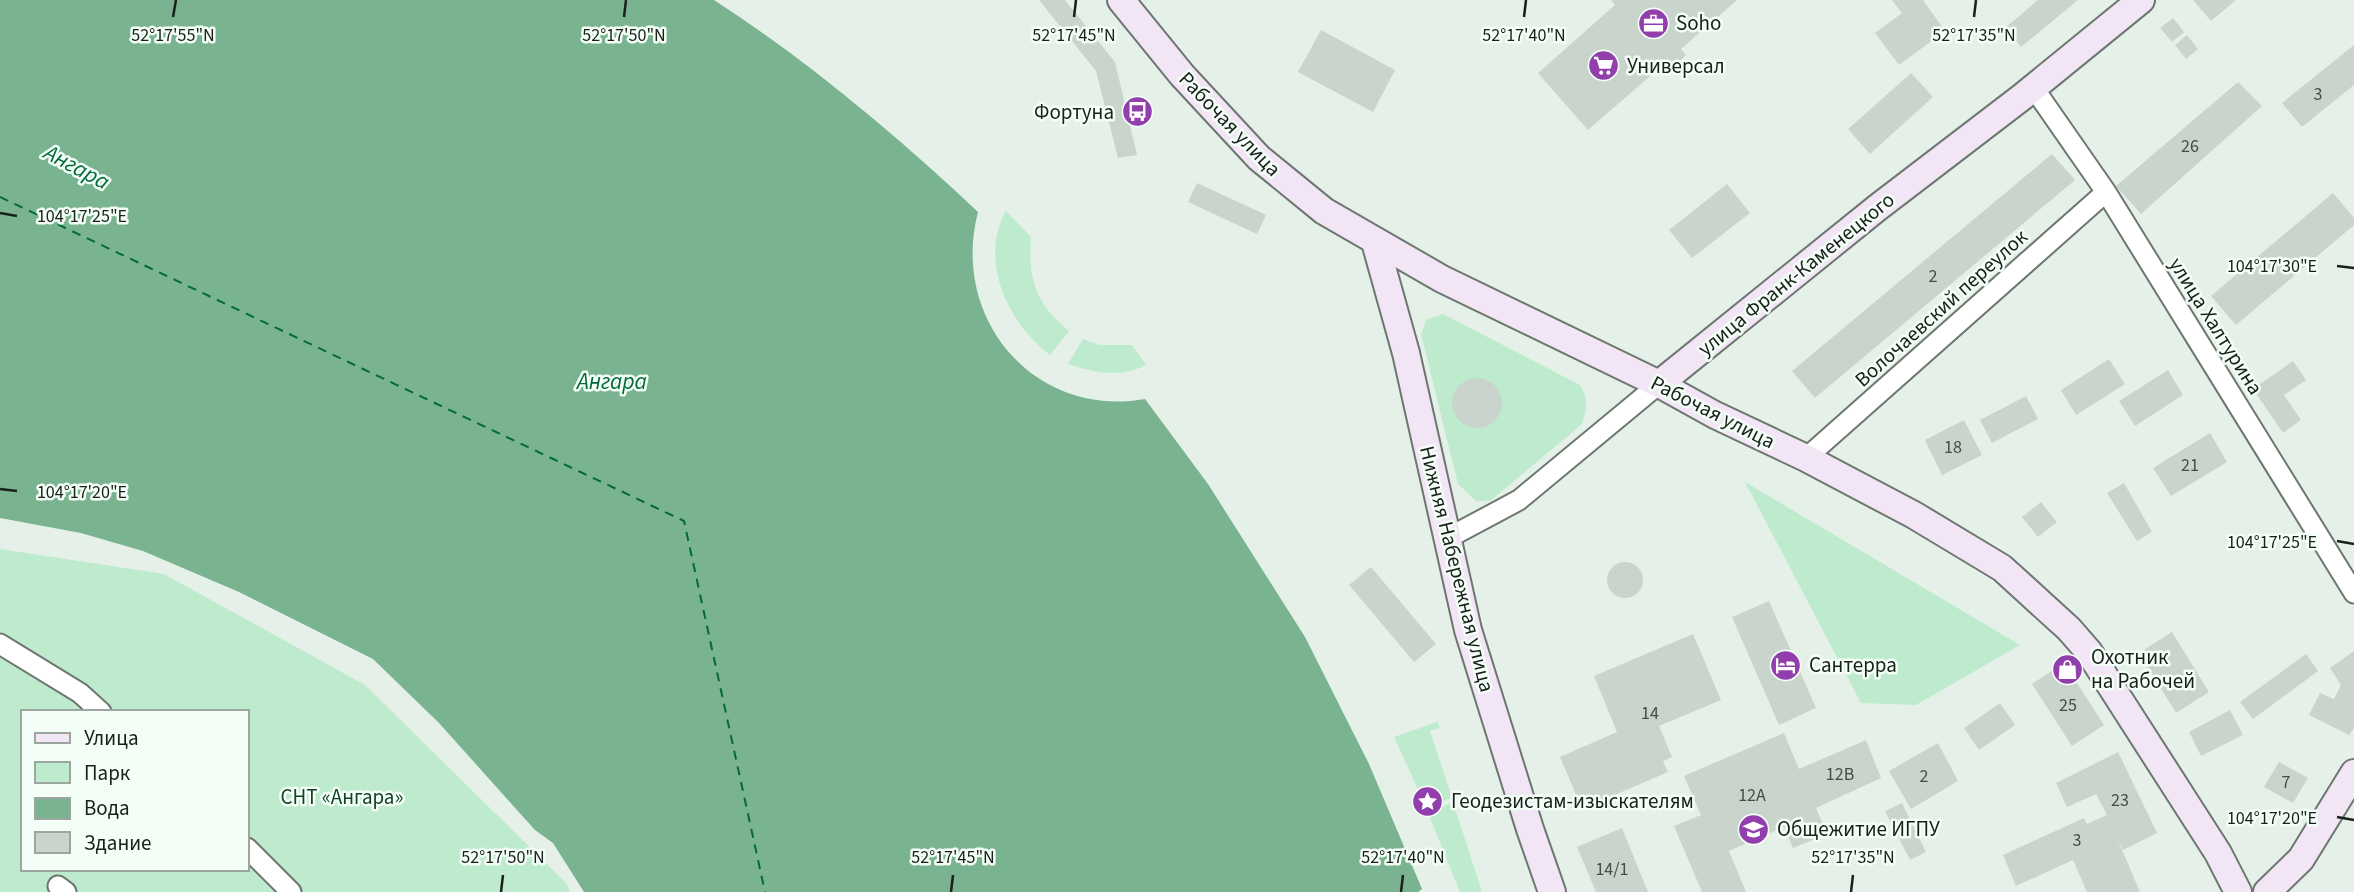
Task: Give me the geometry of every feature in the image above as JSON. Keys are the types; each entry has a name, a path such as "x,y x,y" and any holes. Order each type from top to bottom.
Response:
{"main road":[{"name":"Рабочая улица","path":"1121,0 1182,75 1259,158 1324,211 1442,279 1806,458 1914,515 1993,562 2032,594 2089,652 2218,853 2238,892"},
{"name":"улица Франк-Каменецкого","path":"1659,384 2141,0"},
{"name":"Нижняя Набережная улица","path":"1375,242 1406,353 1468,630 1552,892"},
{"path":"2267,892 2301,859 2354,773"}],"street":[{"name":"улица Халтурина","path":"2033,87 2106,192 2354,593"},
{"name":"Волочаевский переулок","path":"1806,458 2106,192"},
{"name":"улица Франк-Каменецкого","path":"1446,539 1519,500 1659,384"},
{"path":"0,644 80,693 99,710"},
{"path":"248,849 291,892"}],"green space":[{"path":"1006,211 1031,237 1033,278 1041,300 1057,321 1069,331 1050,355 1021,326 1002,290 995,250 998,230"},
{"path":"1443,314 1580,385 1585,395 1586,410 1581,425 1490,501 1476,501 1458,484 1421,334 1426,320"},
{"path":"1083,339 1099,345 1132,345 1146,365 1127,372 1107,373 1068,364"},
{"path":"1745,482 2020,645 1916,705 1861,703"},
{"name":"СНТ «Ангара»","path":"0,549 164,574 365,685 566,883 570,892 0,892"},
{"path":"1437,722 1440,728 1430,731 1452,798 1426,807 1394,737"},
{"path":"1453,802 1482,892 1460,892 1428,813"}],"water":[{"name":"Ангара","path":"0,0 714,0 783,48 850,100 978,212 973,251 977,289 989,323 1009,353 1036,377 1068,393 1105,401 1145,399 1208,484 1305,637 1369,764 1422,889 1418,892 584,892 553,843 535,830 439,723 373,659 239,592 143,551 81,533 0,518"}],"building":[{"path":"1039,0 1065,0 1115,62 1137,155 1118,158 1096,71"},
{"name":"Универсал","path":"1611,0 1737,0 1681,49 1686,55 1671,69 1665,63 1588,130 1538,73 1615,5"},
{"path":"1892,0 1923,0 1945,31 1899,65 1875,33 1902,13"},
{"path":"2038,0 2078,0 2021,47 2005,28"},
{"path":"2193,0 2236,0 2211,21"},
{"path":"2173,18 2184,32 2172,42 2160,28"},
{"path":"1321,30 1395,70 1373,112 1298,72"},
{"path":"2187,35 2198,49 2186,59 2175,45"},
{"path":"2354,45 2354,85 2302,127 2282,103"},
{"path":"1911,73 1933,97 1870,154 1848,129"},
{"path":"2238,82 2262,106 2141,214 2116,186"},
{"path":"2052,154 2075,180 1815,398 1792,371"},
{"path":"1197,183 1266,215 1257,234 1188,202"},
{"path":"1727,184 1750,213 1692,258 1669,230"},
{"path":"2333,193 2354,218 2354,225 2236,325 2211,296"},
{"path":"2109,359 2125,384 2076,415 2061,390"},
{"path":"2293,361 2306,380 2284,395 2301,420 2283,433 2253,389"},
{"path":"2168,370 2183,395 2135,426 2119,401"},
{"path":"1477,378 1495,385 1502,403 1495,421 1477,428 1459,421 1452,403 1459,385"},
{"path":"2026,396 2038,419 1992,443 1980,420"},
{"path":"1964,420 1982,455 1942,475 1925,440"},
{"path":"2210,433 2227,462 2171,496 2153,468"},
{"path":"2124,483 2152,532 2137,541 2107,493"},
{"path":"2041,502 2057,522 2038,537 2022,517"},
{"path":"1625,562 1638,567 1643,580 1638,593 1625,598 1612,593 1607,580 1612,567"},
{"path":"1371,567 1436,644 1414,662 1349,585"},
{"path":"1769,601 1816,708 1779,725 1732,617"},
{"path":"2172,632 2209,692 2176,713 2139,653"},
{"path":"1693,634 1721,700 1659,726 1672,757 1663,761 1668,772 1582,809 1560,757 1617,732 1594,676"},
{"path":"2354,651 2354,728 2349,735 2309,715 2320,693 2334,699 2341,685 2330,668"},
{"path":"2306,654 2318,671 2253,719 2240,702"},
{"path":"2064,663 2104,725 2072,746 2032,684"},
{"path":"2000,703 2015,725 1979,750 1964,728"},
{"path":"2230,710 2243,735 2201,756 2189,732"},
{"path":"1784,733 1799,769 1866,740 1881,778 1816,808 1827,834 1793,848 1784,827 1729,851 1746,892 1702,892 1674,826 1701,815 1684,776"},
{"path":"1938,743 1958,781 1911,809 1889,771"},
{"path":"2118,752 2157,833 2123,850 2117,838 2140,892 2087,892 2073,860 2016,886 2003,855 2084,818 2087,824 2107,815 2096,794 2067,807 2056,783"},
{"path":"2279,762 2308,778 2293,803 2264,787"},
{"path":"1902,803 1926,852 1910,860 1885,811"},
{"path":"1622,828 1648,892 1596,892 1577,847"}],"ferry route":[{"path":"0,197 684,521 765,892"}],"place":[{"name":"Soho","path":"1653,23"},
{"name":"Универсал","path":"1604,66"},
{"name":"Фортуна","path":"1137,112"},
{"name":"Сантерра","path":"1786,665"},
{"name":"Охотник на Рабочей","path":"2068,669"},
{"name":"Геодезистам-изыскателям","path":"1428,801"},
{"name":"Общежитие ИГПУ","path":"1754,829"}]}
